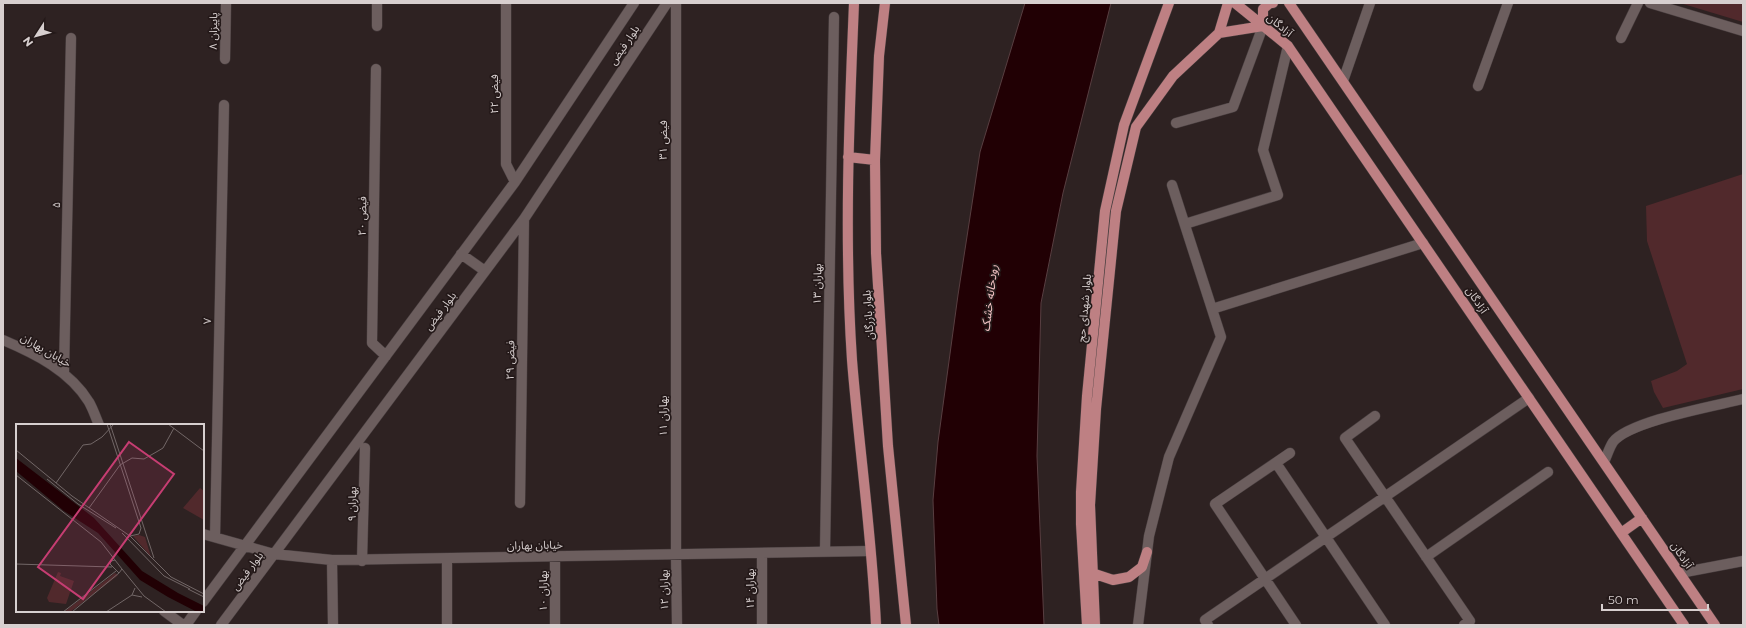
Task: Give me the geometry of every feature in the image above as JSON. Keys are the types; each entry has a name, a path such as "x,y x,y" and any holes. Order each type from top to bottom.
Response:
{"main road":[{"name":"بلوار بازرگان","path":"854,3 848,157 848,256 852,360 876,625"},
{"name":"بلوار بازرگان","path":"885,3 879,56 875,160 876,253 888,446 906,625"},
{"name":"بلوار شهدای حج","path":"1087,625 1081,524 1081,492 1087,396 1105,211 1124,125 1169,3"},
{"path":"1228,3 1220,33 1263,26 1263,9 1270,3 1273,3"},
{"name":"آزادگان","path":"1235,3 1288,46 1684,625"},
{"name":"آزادگان","path":"1288,3 1715,625"},
{"name":"بلوار شهدای حج","path":"1095,625 1090,505 1096,409 1116,211 1136,127 1173,76 1220,33"},
{"path":"848,157 875,160"},
{"path":"1621,533 1642,518"},
{"path":"1092,573 1113,580 1129,578 1142,567 1147,552"}],"street":[{"name":"پاییزان ۸","path":"225,59 226,3"},
{"path":"377,3 377,26"},
{"name":"فیض ۲۲","path":"506,3 506,164 515,182"},
{"name":"بلوار فیض","path":"204,601 515,182 634,3"},
{"name":"بلوار فیض","path":"221,625 524,219 667,3"},
{"name":"فیض ۳۱","path":"675,277 676,3"},
{"path":"1343,81 1370,3"},
{"path":"1478,86 1508,3"},
{"path":"1621,38 1638,3"},
{"path":"1650,3 1743,31"},
{"name":"بهاران ۱۳","path":"825,551 834,17"},
{"path":"1176,123 1233,107 1263,26"},
{"name":"۵","path":"64,372 71,38"},
{"path":"1185,224 1278,195 1263,150 1288,46"},
{"name":"فیض ۲۰","path":"376,69 372,343 386,356"},
{"name":"۷","path":"215,538 224,105"},
{"path":"1138,625 1149,536 1169,457 1220,336 1172,185"},
{"name":"فیض ۲۹","path":"520,502 524,219"},
{"path":"1212,309 1423,243"},
{"path":"461,254 485,271"},
{"name":"بهاران ۱۱","path":"675,277 676,555"},
{"name":"خیابان بهاران","path":"3,340 26,350 64,372 89,402 99,424"},
{"path":"1208,625 1205,620 1529,398"},
{"path":"1604,462 1613,442 1621,435 1644,423 1743,398"},
{"path":"1374,416 1345,438 1470,621 1464,625"},
{"name":"بهاران ۹","path":"362,561 365,448"},
{"path":"1290,453 1214,504 1296,625"},
{"path":"1276,463 1385,625"},
{"path":"1426,558 1548,472"},
{"name":"خیابان بهاران","path":"204,534 274,554 332,560 362,561 870,551"},
{"name":"بهاران ۱۴","path":"762,553 762,625"},
{"name":"بهاران ۱۲","path":"676,555 677,625"},
{"name":"بهاران ۱۰","path":"555,557 555,625"},
{"path":"332,560 333,625"},
{"path":"447,560 447,625"},
{"path":"1680,573 1743,561"},
{"path":"165,612 182,625"},
{"path":"186,625 195,612"}],"shaded area":[{"path":"1680,3 1743,3 1743,22"},
{"path":"1743,174 1743,389 1663,408 1654,392 1651,381 1677,371 1687,364 1647,241 1646,206"}],"water":[{"name":"رودخانه خشک","path":"1025,3 1111,3 1063,193 1041,303 1037,456 1044,625 939,625 937,609 933,500 938,442 958,295 980,152"}]}
